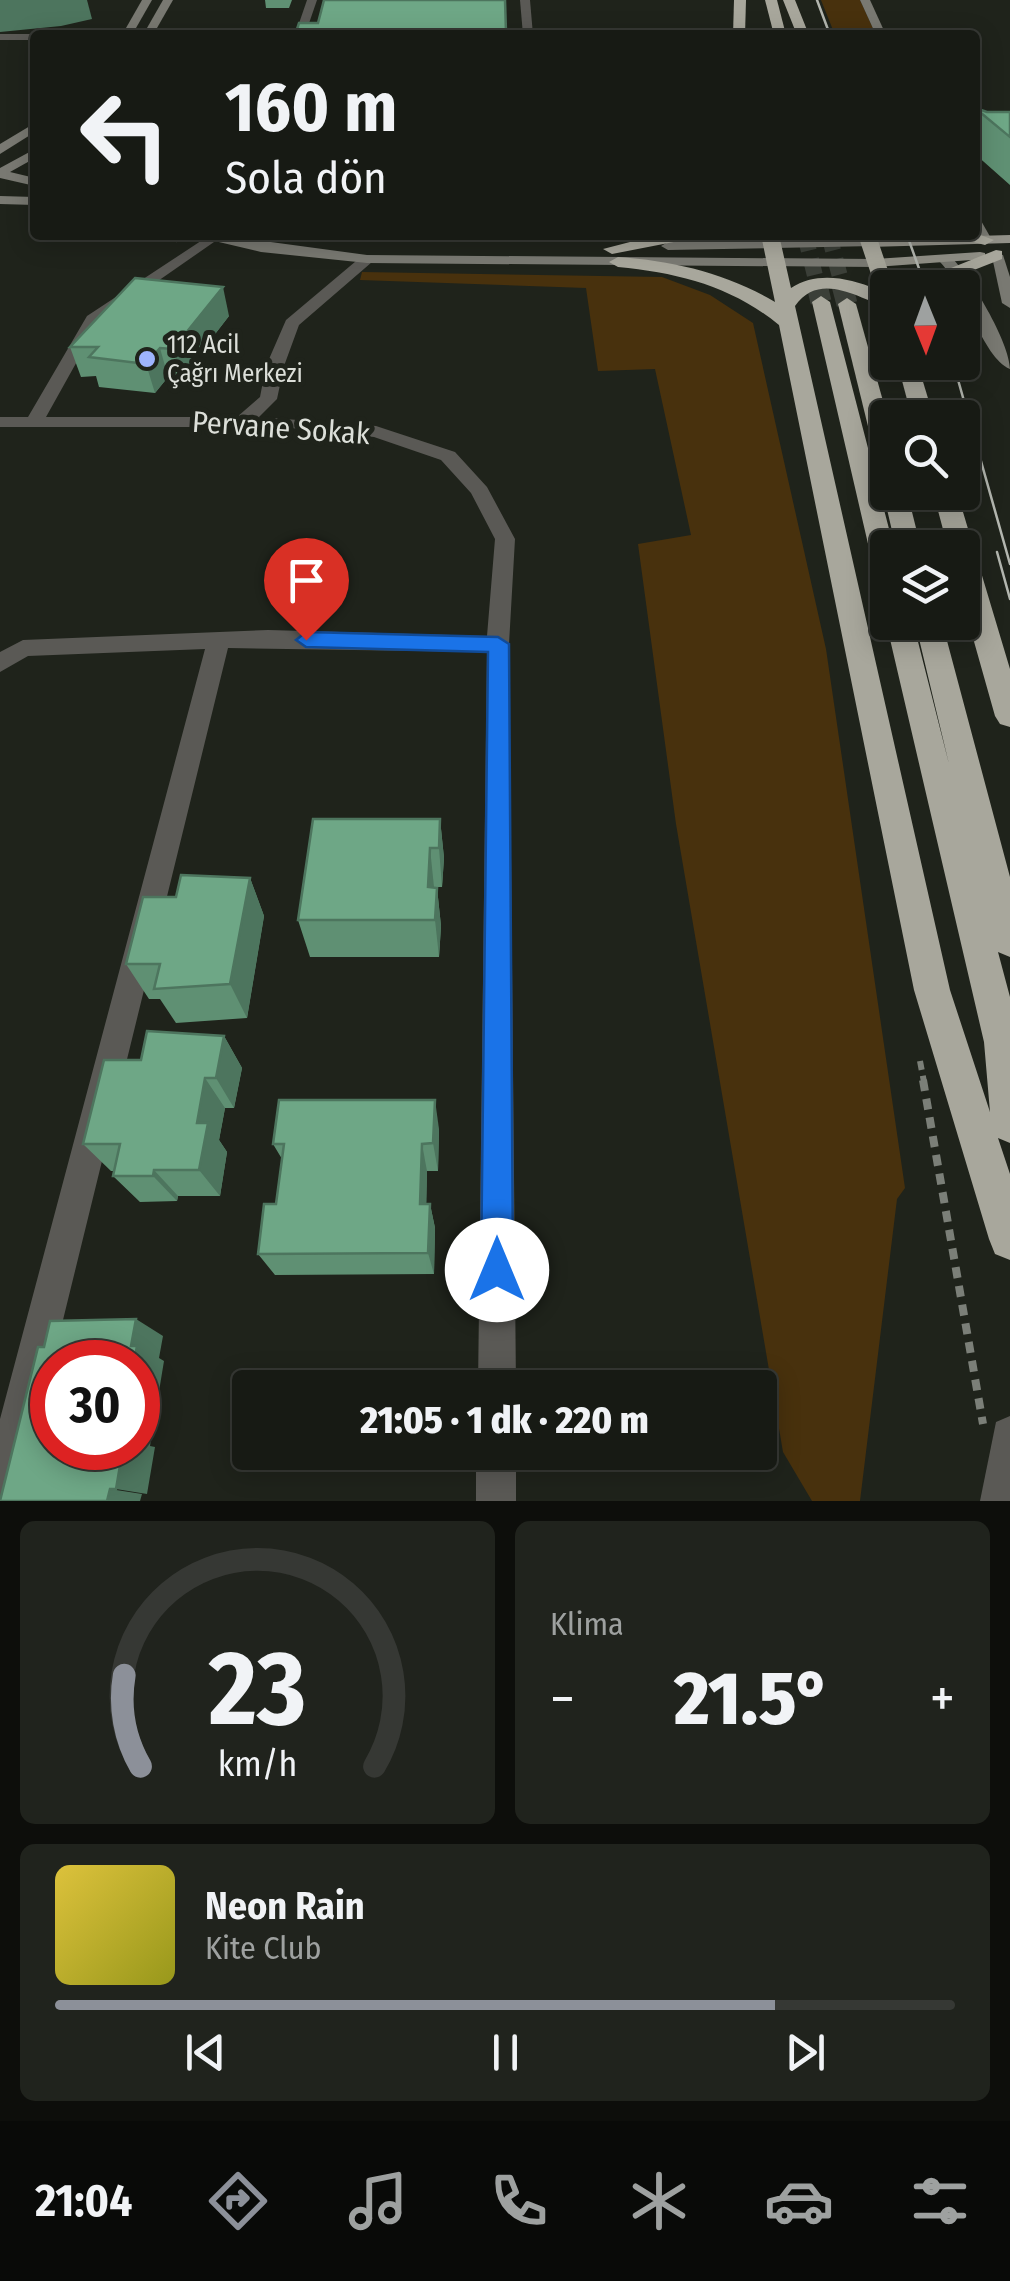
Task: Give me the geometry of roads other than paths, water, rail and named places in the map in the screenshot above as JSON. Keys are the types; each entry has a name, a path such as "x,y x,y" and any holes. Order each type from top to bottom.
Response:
{"highway":[{"path":"739,30 740,0"},
{"path":"772,0 779,30"},
{"path":"789,0 801,30"},
{"path":"615,255 667,240"},
{"path":"868,240 878,270"},
{"path":"970,240 997,250"},
{"path":"771,247 932,990 1010,1239"},
{"path":"940,270 997,250"},
{"path":"615,255 709,277 785,314"},
{"path":"785,314 796,291 810,285 870,291"},
{"path":"820,302 877,530"},
{"path":"847,304 872,400"},
{"path":"980,612 1010,716"},
{"path":"904,640 1002,1042 1010,1123"},
{"path":"933,640 1010,941"}],"main road":[{"path":"130,30 147,0"},
{"path":"151,30 168,0"},
{"path":"865,0 879,30"},
{"path":"2,146 30,130"},
{"path":"2,146 15,153 30,153"},
{"path":"0,173 30,156"},
{"path":"0,173 30,181"},
{"path":"0,186 30,195"},
{"path":"0,200 30,197"},
{"path":"980,228 997,250 1010,303"},
{"path":"880,240 997,250 1010,239"},
{"path":"225,240 366,259 615,255 856,240"},
{"path":"303,240 419,251 615,255"},
{"path":"771,247 875,262 950,264 973,293 992,338 1010,364"}],"street":[{"path":"302,30 312,0"},
{"path":"524,0 527,30"},
{"path":"0,37 30,37"},
{"path":"0,50 30,50"},
{"path":"34,422 93,319 199,240"},
{"path":"243,421 268,399 275,366 292,323 366,259"},
{"name":"Pervane Sokak","path":"0,422 243,421 376,432 448,456 480,491 505,539 498,644 496,1370"},
{"path":"0,664 23,648 268,638 498,644"},
{"path":"0,1495 218,642"},
{"path":"1000,1501 1010,1436"},
{"path":"496,1470 496,1501"}],"tunnel":[{"path":"806,240 818,288"},
{"path":"830,240 843,288"},
{"path":"817,285 821,302"},
{"path":"842,285 847,304"}],"tram line":[{"path":"817,0 828,30"},
{"path":"909,240 920,270"},
{"path":"958,380 1010,564"},
{"path":"997,552 1010,599"}],"place":[{"name":"112 Acil Çağrı Merkezi","path":"147,359"}]}
